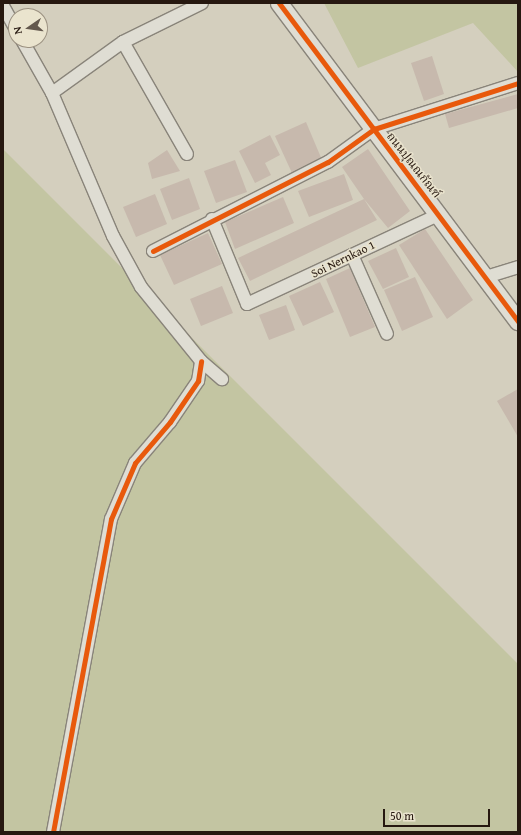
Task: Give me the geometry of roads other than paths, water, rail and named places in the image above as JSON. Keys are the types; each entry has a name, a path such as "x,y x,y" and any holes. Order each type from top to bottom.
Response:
{"street":[{"path":"52,93 123,42 202,3"},
{"name":"ถนนปุณณกัณฑ์","path":"279,3 440,214 518,321"},
{"path":"3,6 8,15"},
{"path":"123,42 187,154"},
{"path":"27,48 52,93 113,236 141,287 201,361 222,379"},
{"path":"153,251 212,219 328,162 374,129 518,83"},
{"name":"Soi Nernkao 1","path":"212,219 247,304 440,214"},
{"path":"352,255 388,334"},
{"path":"486,277 518,267"},
{"path":"53,832 111,519 135,463 170,422 198,381 201,361"}]}
